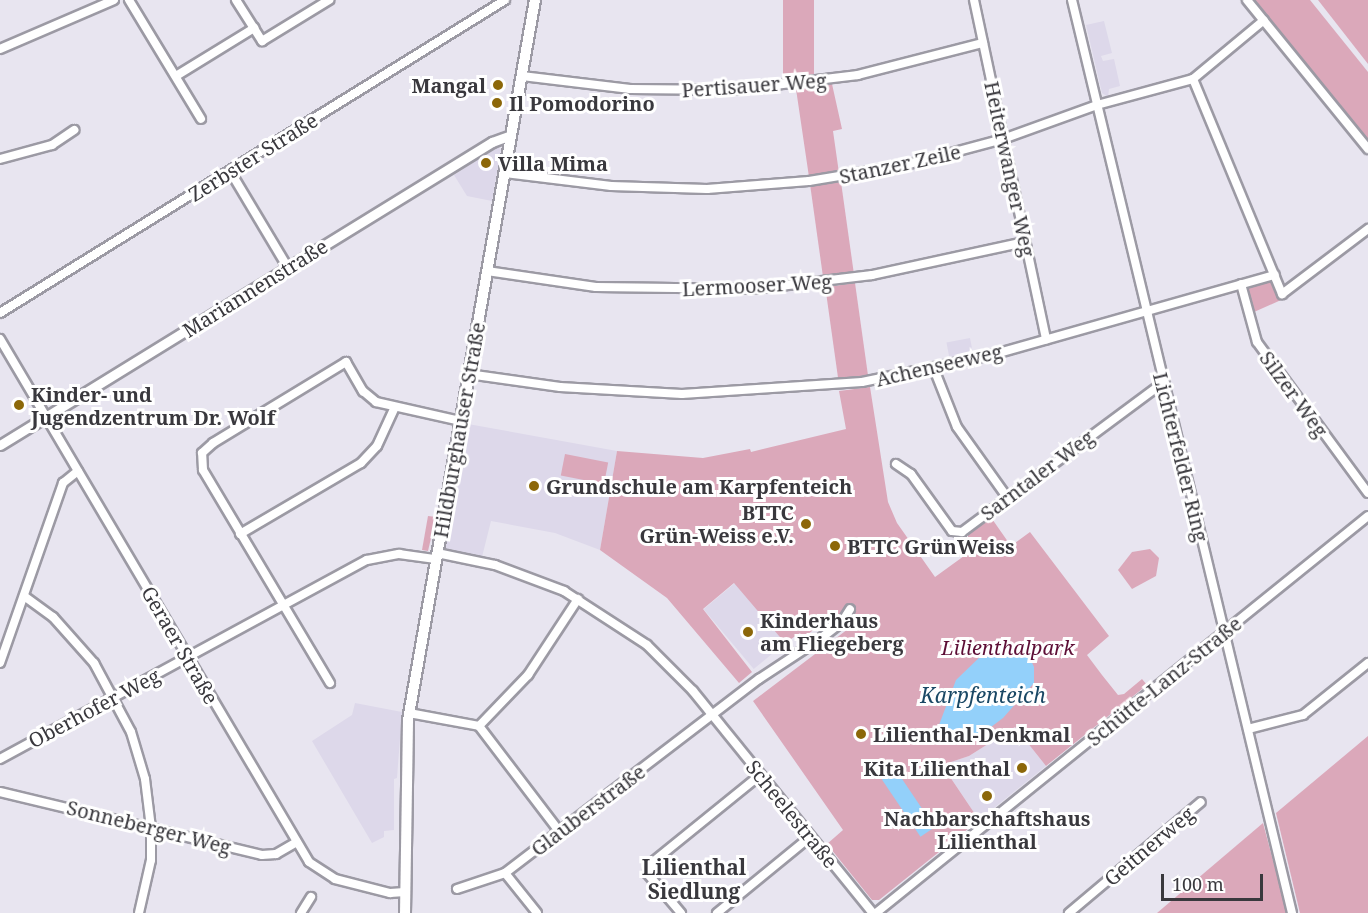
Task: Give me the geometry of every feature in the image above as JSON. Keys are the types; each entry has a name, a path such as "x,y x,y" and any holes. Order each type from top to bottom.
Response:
{"main road":[{"name":"Hildburghauser Straße","path":"405,913 405,746 409,713 535,0"}],"street":[{"path":"0,49 114,0"},
{"path":"129,0 201,118"},
{"path":"236,0 262,41 329,0"},
{"name":"Zerbster Straße","path":"0,313 505,0"},
{"name":"Heiterwanger Weg","path":"974,0 1046,339"},
{"name":"Lichterfelder Ring","path":"1072,0 1292,913"},
{"path":"1247,0 1368,149"},
{"name":"Stanzer Zeile","path":"505,173 611,186 757,186 875,171 1003,139 1097,105 1193,79 1264,20"},
{"path":"176,76 254,28"},
{"name":"Pertisauer Weg","path":"522,76 630,89 733,90 858,75 983,43"},
{"path":"1193,79 1282,294 1368,229"},
{"path":"0,159 52,145 74,130"},
{"name":"Mariannenstraße","path":"0,445 492,142 511,135"},
{"path":"230,171 288,268"},
{"name":"Lermooser Weg","path":"487,271 638,290 764,288 892,272 1024,242"},
{"name":"Achenseeweg","path":"468,374 568,388 707,394 850,384 934,369 1275,275"},
{"name":"Silzer Weg","path":"1241,284 1261,348 1368,493"},
{"name":"Geraer Straße","path":"0,339 309,862 335,879 390,893 405,892"},
{"path":"330,683 201,466 203,450 346,362 369,397 394,409 460,421"},
{"path":"934,369 957,427 1007,497"},
{"name":"Sarntaler Weg","path":"896,464 911,474 955,532 962,532 1164,382"},
{"path":"240,534 361,463 377,447 394,409"},
{"path":"0,661 63,483 78,471"},
{"name":"Schütte-Lanz-Straße","path":"875,913 1368,516"},
{"name":"Oberhofer Weg","path":"0,759 375,558 399,554 437,556"},
{"name":"Scheelestraße","path":"437,556 506,568 578,599 646,645 712,715 810,837 875,913"},
{"path":"24,596 72,637 115,697 139,754 151,828 151,860 139,913"},
{"path":"479,726 528,675 578,599"},
{"path":"712,715 820,639 842,622 850,609"},
{"path":"1248,729 1303,715 1368,663"},
{"path":"409,713 479,726 559,831"},
{"name":"Glauberstraße","path":"457,889 505,873 712,715"},
{"path":"678,912 647,873 649,865 760,775"},
{"name":"Sonneberger Weg","path":"0,792 262,855 276,854 297,842"},
{"name":"Geitnerweg","path":"1069,913 1201,802"},
{"path":"717,913 810,837"},
{"path":"505,873 537,913"},
{"path":"301,913 311,897"}],"shaded area":[{"path":"1104,21 1112,53 1101,56 1103,61 1114,59 1120,86 1109,89 1108,97 1102,93 1086,25"},
{"name":"Villa Mima","path":"498,147 501,150 492,201 467,196 454,175"},
{"path":"970,338 973,353 949,357 946,343"},
{"name":"Grundschule am Karpfenteich","path":"468,424 617,451 600,550 555,533 491,521 482,557 445,550"},
{"name":"Kinderhaus am Fliegeberg","path":"735,583 785,643 754,669 704,609"},
{"path":"355,703 402,712 397,778 394,779 394,830 384,831 384,837 372,843 312,741 352,715"},
{"name":"Nachbarschaftshaus Lilienthal","path":"1015,727 1046,766 979,820 942,765 969,756"}],"green space":[{"path":"783,0 814,0 814,81 783,81"},
{"path":"1252,0 1310,0 1368,72 1368,143"},
{"path":"1318,0 1368,0 1368,64"},
{"path":"832,84 842,129 833,131 839,173 809,177 796,89"},
{"path":"841,182 854,274 823,278 810,186"},
{"path":"1268,280 1274,282 1281,300 1254,312 1248,287"},
{"path":"855,283 868,375 838,379 825,287"},
{"name":"Lilienthalpark","path":"870,387 888,502 897,523 935,577 964,556 955,543 990,516 1011,546 1030,532 1109,636 1087,655 1102,675 1118,695 1124,694 1142,679 1147,685 1046,766 1015,727 969,756 942,765 979,820 879,900 872,900 827,844 843,830 753,701 848,629 830,617 803,638 800,633 785,643 734,583 703,609 752,672 739,683 667,598 600,550 617,451 703,458 750,449 751,452 846,429 839,391"},
{"path":"565,454 608,462 604,484 561,476"},
{"path":"428,516 436,517 428,551 422,550"},
{"path":"1150,549 1159,558 1156,576 1132,589 1118,570 1132,552"},
{"path":"1368,736 1368,913 1300,913 1276,813"},
{"path":"1263,823 1287,913 1157,913"}],"water":[{"name":"Karpfenteich","path":"1003,648 1028,654 1034,667 1034,683 1003,718 987,730 957,744 949,741 950,737 939,725 956,680 983,654"},
{"path":"896,770 935,827 920,837 882,780"}],"place":[{"name":"Mangal","path":"498,85"},
{"name":"Il Pomodorino","path":"497,103"},
{"name":"Villa Mima","path":"486,163"},
{"name":"Kinder- und Jugendzentrum Dr. Wolf","path":"19,405"},
{"name":"Grundschule am Karpfenteich","path":"534,486"},
{"name":"BTTC Grün-Weiss e.V.","path":"806,524"},
{"name":"BTTC GrünWeiss","path":"835,546"},
{"name":"Kinderhaus am Fliegeberg","path":"748,632"},
{"name":"Lilienthal-Denkmal","path":"861,734"},
{"name":"Kita Lilienthal","path":"1022,768"},
{"name":"Nachbarschaftshaus Lilienthal","path":"987,796"}],"district":[{"name":"Lilienthal Siedlung","path":"694,879"}]}
